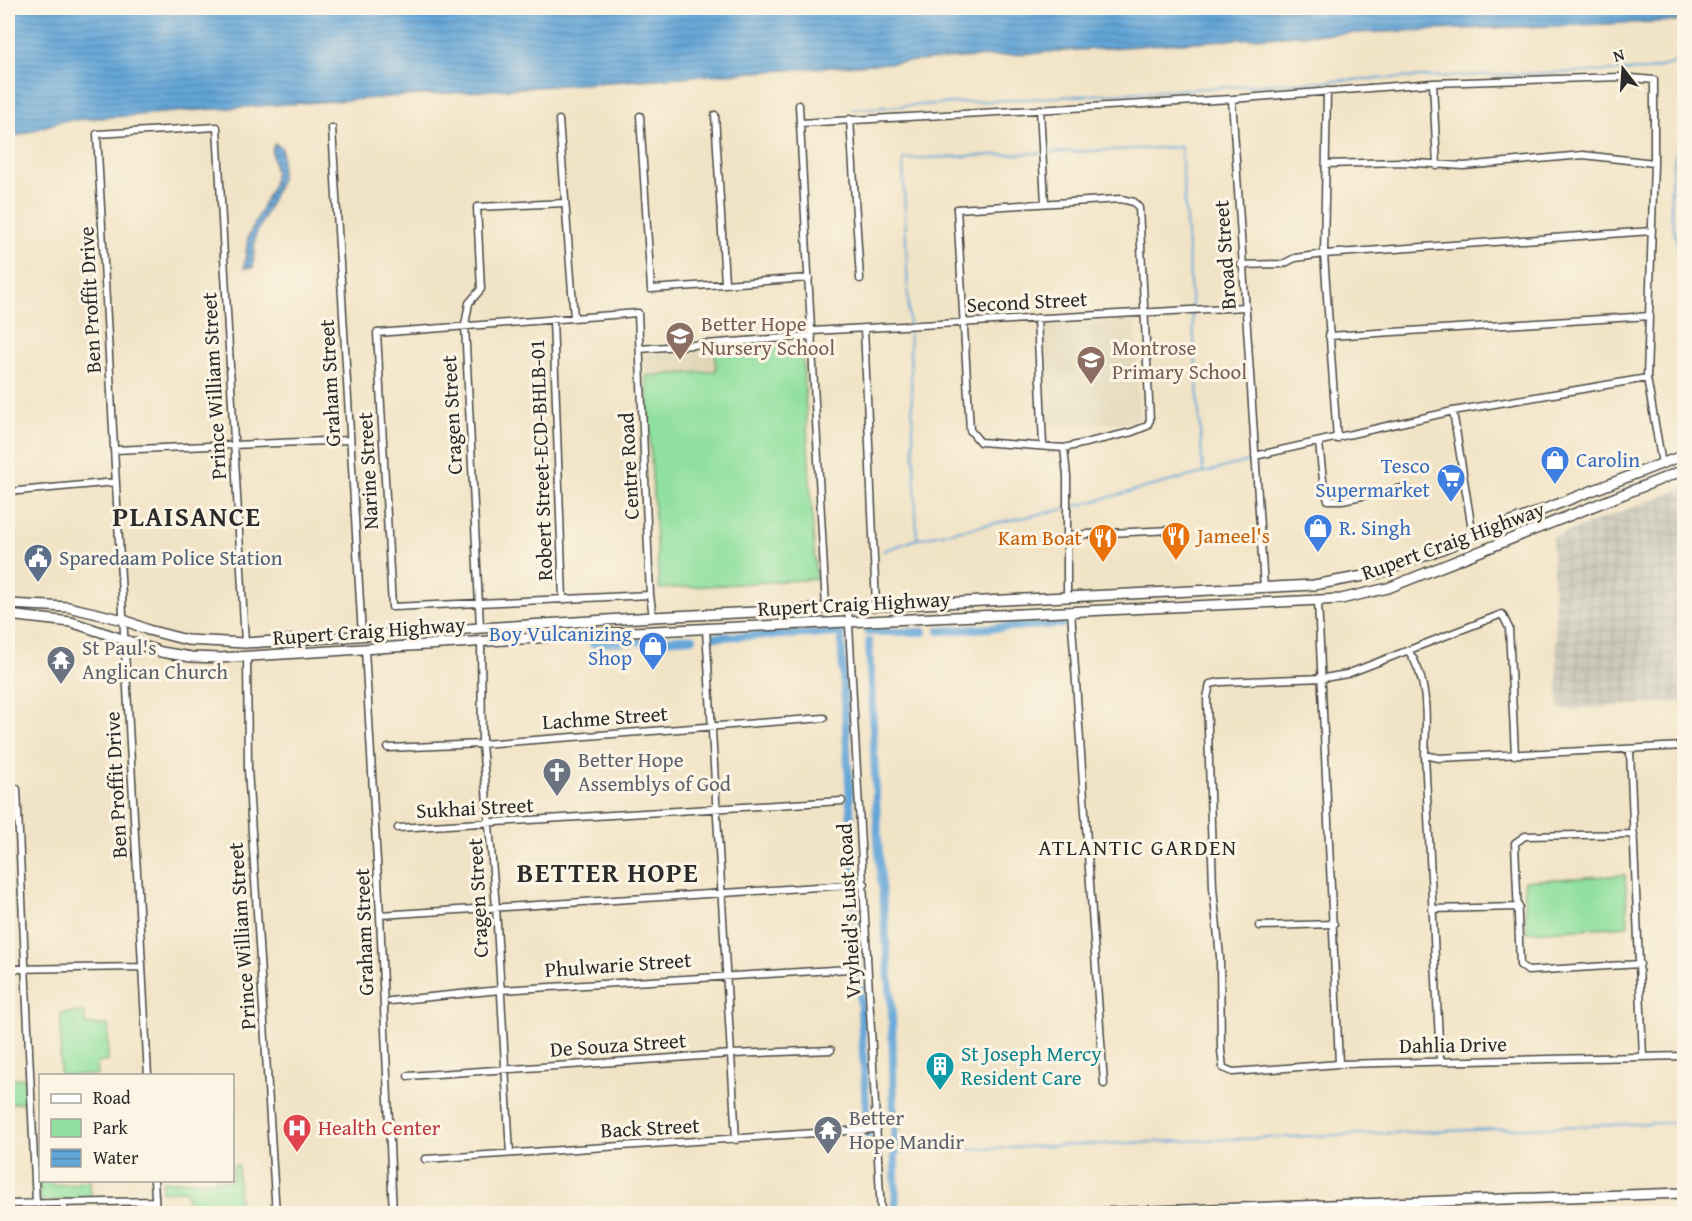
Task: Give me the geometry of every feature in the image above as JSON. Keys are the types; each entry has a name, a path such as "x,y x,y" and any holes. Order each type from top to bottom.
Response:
{"main road":[{"name":"Rupert Craig Highway","path":"8,604 68,607 124,620 148,630 187,640 245,643 480,626 848,606 1264,588 1354,580 1380,573 1684,455"},
{"name":"Rupert Craig Highway","path":"8,615 71,622 161,652 191,657 247,657 706,629 1071,610 1318,601 1359,596 1388,588 1684,470"},
{"path":"1064,1214 1684,1192"}],"street":[{"path":"801,123 1232,99 1432,83 1620,77 1654,80 1654,163 1647,378 1662,464"},
{"path":"1432,83 1437,166"},
{"path":"1327,91 1324,254 1337,439"},
{"name":"Broad Street","path":"1232,99 1241,265 1264,588"},
{"path":"799,105 826,608"},
{"path":"1040,109 1045,203"},
{"path":"715,115 724,284"},
{"path":"640,116 651,289 809,278"},
{"path":"850,119 861,279"},
{"path":"465,325 574,318 559,120"},
{"name":"Prince William Street","path":"98,134 217,127 245,643"},
{"name":"Graham Street","path":"332,128 362,636"},
{"name":"Ben Proffit Drive","path":"98,134 148,1074"},
{"path":"1326,164 1401,162 1437,166 1575,155 1654,163"},
{"path":"1121,199 1138,205 1147,312 1150,420 1147,426 1132,432 1064,448 980,442 974,438 970,430 957,209 1121,199"},
{"name":"Cragen Street","path":"480,626 477,604 465,325 469,303 481,289 477,207 565,202"},
{"path":"1241,265 1283,264 1295,258 1324,254 1652,231"},
{"name":"Second Street","path":"640,349 864,328 1245,307"},
{"name":"Centre Road","path":"574,318 638,313 650,594 653,617"},
{"path":"1329,336 1650,316"},
{"path":"1037,318 1043,445"},
{"name":"Robert Street-ECD-BHLB-01","path":"553,319 563,600"},
{"name":"Narine Street","path":"465,325 377,333 392,607 477,604"},
{"path":"864,328 876,605"},
{"path":"1255,456 1453,411 1647,378"},
{"path":"1453,411 1473,536"},
{"path":"114,450 350,440"},
{"path":"1319,443 1324,489 1328,500 1342,500 1407,487"},
{"path":"1064,448 1068,517 1067,596"},
{"path":"18,491 116,482"},
{"path":"1068,535 1172,530"},
{"path":"477,604 650,594"},
{"path":"1318,601 1324,678 1339,1064"},
{"name":"Vryheid's Lust Road","path":"848,606 881,1214"},
{"path":"1071,610 1104,1084"},
{"path":"1324,678 1347,674 1494,615 1502,614 1506,617 1509,628 1515,755"},
{"path":"706,629 736,1140"},
{"name":"Cragen Street","path":"482,642 482,744 496,907 510,1153"},
{"name":"Graham Street","path":"364,649 380,915 393,1214"},
{"path":"1408,650 1420,671 1427,721 1425,755 1440,1061"},
{"name":"Prince William Street","path":"247,657 248,769 276,1214"},
{"name":"Dahlia Drive","path":"1324,678 1221,682 1210,684 1206,698 1223,1068 1233,1072 1339,1064 1684,1056"},
{"name":"Lachme Street","path":"388,748 482,744 824,718"},
{"path":"1425,755 1439,758 1630,751 1684,746"},
{"path":"1630,751 1643,1057"},
{"path":"16,789 27,968 36,1203"},
{"name":"Sukhai Street","path":"398,828 842,801"},
{"path":"1634,834 1525,836 1515,843 1520,965 1528,971 1640,964"},
{"path":"380,915 722,891 862,884"},
{"path":"1432,909 1519,907"},
{"path":"1259,926 1334,924"},
{"path":"8,969 142,967"},
{"name":"Phulwarie Street","path":"390,1001 500,990 728,974 849,969"},
{"name":"De Souza Street","path":"408,1076 732,1054 831,1050"},
{"name":"Back Street","path":"425,1159 875,1129"},
{"path":"154,1182 156,1214"},
{"path":"8,1204 155,1201"},
{"path":"64,1203 64,1214"}],"shaded area":[{"name":"Montrose Primary School","path":"1135,320 1139,417 1134,422 1047,425 1040,324"},
{"name":"Better Hope Nursery School","path":"715,349 716,371 646,376 645,354"},
{"path":"1684,488 1684,701 1559,710 1552,538"}],"green space":[{"path":"802,344 816,579 659,589 646,376 716,371 715,349"},
{"path":"9,487 14,584 8,584"},
{"path":"1625,875 1628,926 1527,932 1524,881"},
{"path":"85,1012 85,1024 108,1025 108,1061 97,1063 98,1074 60,1074 61,1013"},
{"path":"25,1078 26,1103 8,1103 8,1079"},
{"path":"234,1165 238,1165 239,1213 189,1213 186,1190 162,1192 162,1182 234,1182"},
{"path":"39,1182 49,1182 50,1185 90,1182 91,1200 40,1201"}],"water":[{"path":"8,8 1684,8 1684,21 1297,35 200,110 61,121 8,139"},
{"path":"275,143 282,149 281,179 255,237 253,267 244,268 248,238 273,184 275,173 272,151"}],"waterway":[{"path":"853,109 1362,79 1648,70 1676,63 1684,67"},
{"path":"1683,265 1674,232 1671,182 1673,165 1684,133"},
{"path":"1203,472 1181,147 903,159 917,539 1060,510 1253,460"},
{"path":"883,551 917,539"},
{"path":"939,631 1062,624"},
{"path":"868,632 923,632"},
{"path":"712,637 841,633 868,1146"},
{"path":"593,644 693,638"},
{"path":"869,642 878,841 892,1013 896,1214"},
{"path":"894,1152 1684,1122"}],"place":[{"name":"Better Hope Nursery School","path":"680,362"},
{"name":"Montrose Primary School","path":"1091,386"},
{"name":"Carolin","path":"1555,486"},
{"name":"Tesco Supermarket","path":"1451,504"},
{"name":"R. Singh","path":"1318,554"},
{"name":"Jameel's","path":"1176,562"},
{"name":"Kam Boat","path":"1103,564"},
{"name":"Sparedaam Police Station","path":"38,584"},
{"name":"Boy Vulcanizing Shop","path":"653,672"},
{"name":"St Paul's Anglican Church","path":"61,686"},
{"name":"Better Hope Assemblys of God","path":"557,798"},
{"name":"St Joseph Mercy Resident Care","path":"940,1092"},
{"name":"Health Center","path":"297,1154"},
{"name":"Better Hope Mandir","path":"828,1156"}],"district":[{"name":"PLAISANCE","path":"187,517"},
{"name":"ATLANTIC GARDEN","path":"1138,847"},
{"name":"BETTER HOPE","path":"608,873"}]}
